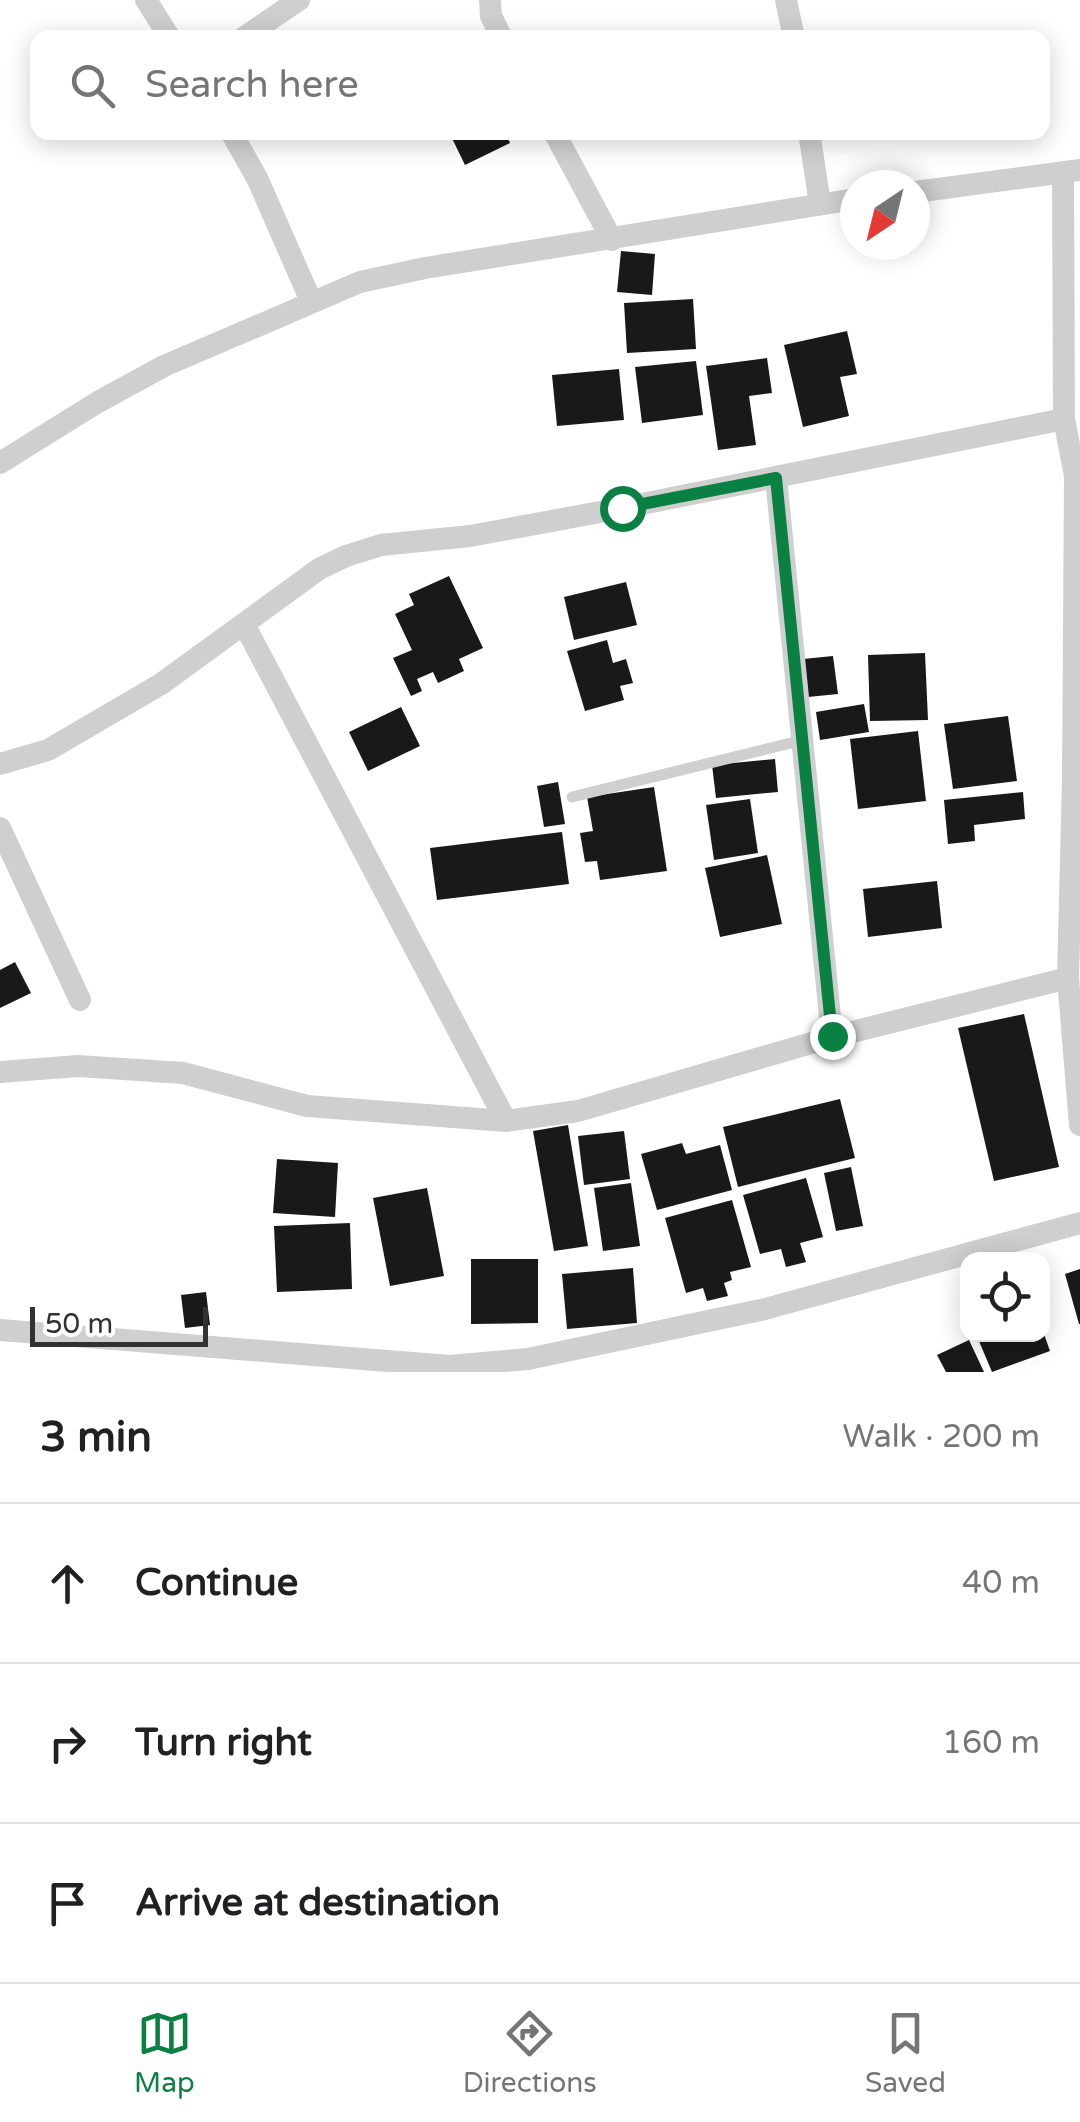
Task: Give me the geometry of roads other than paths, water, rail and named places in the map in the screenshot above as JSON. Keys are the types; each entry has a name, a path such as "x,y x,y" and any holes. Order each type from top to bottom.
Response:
{"street":[{"path":"146,0 165,30"},
{"path":"255,30 299,0"},
{"path":"490,0 490,16 498,30"},
{"path":"786,0 792,30"},
{"path":"236,140 311,301"},
{"path":"558,140 612,240"},
{"path":"810,140 820,204"},
{"path":"930,190 1072,172 1064,418 1075,476 1076,724 1068,978 1080,1125"},
{"path":"0,463 164,366 311,301 387,274 840,202"},
{"path":"0,764 48,750 160,684 319,569 346,556 381,545 470,536 776,478 1064,418"},
{"path":"776,478 832,1036"},
{"path":"244,624 506,1121"},
{"path":"0,828 80,1000"},
{"path":"0,1072 78,1066 183,1072 307,1106 506,1121 578,1111 832,1036 1068,978"},
{"path":"0,1330 449,1369 528,1358 765,1309 1080,1223"}],"lane":[{"path":"572,797 802,740"}]}
